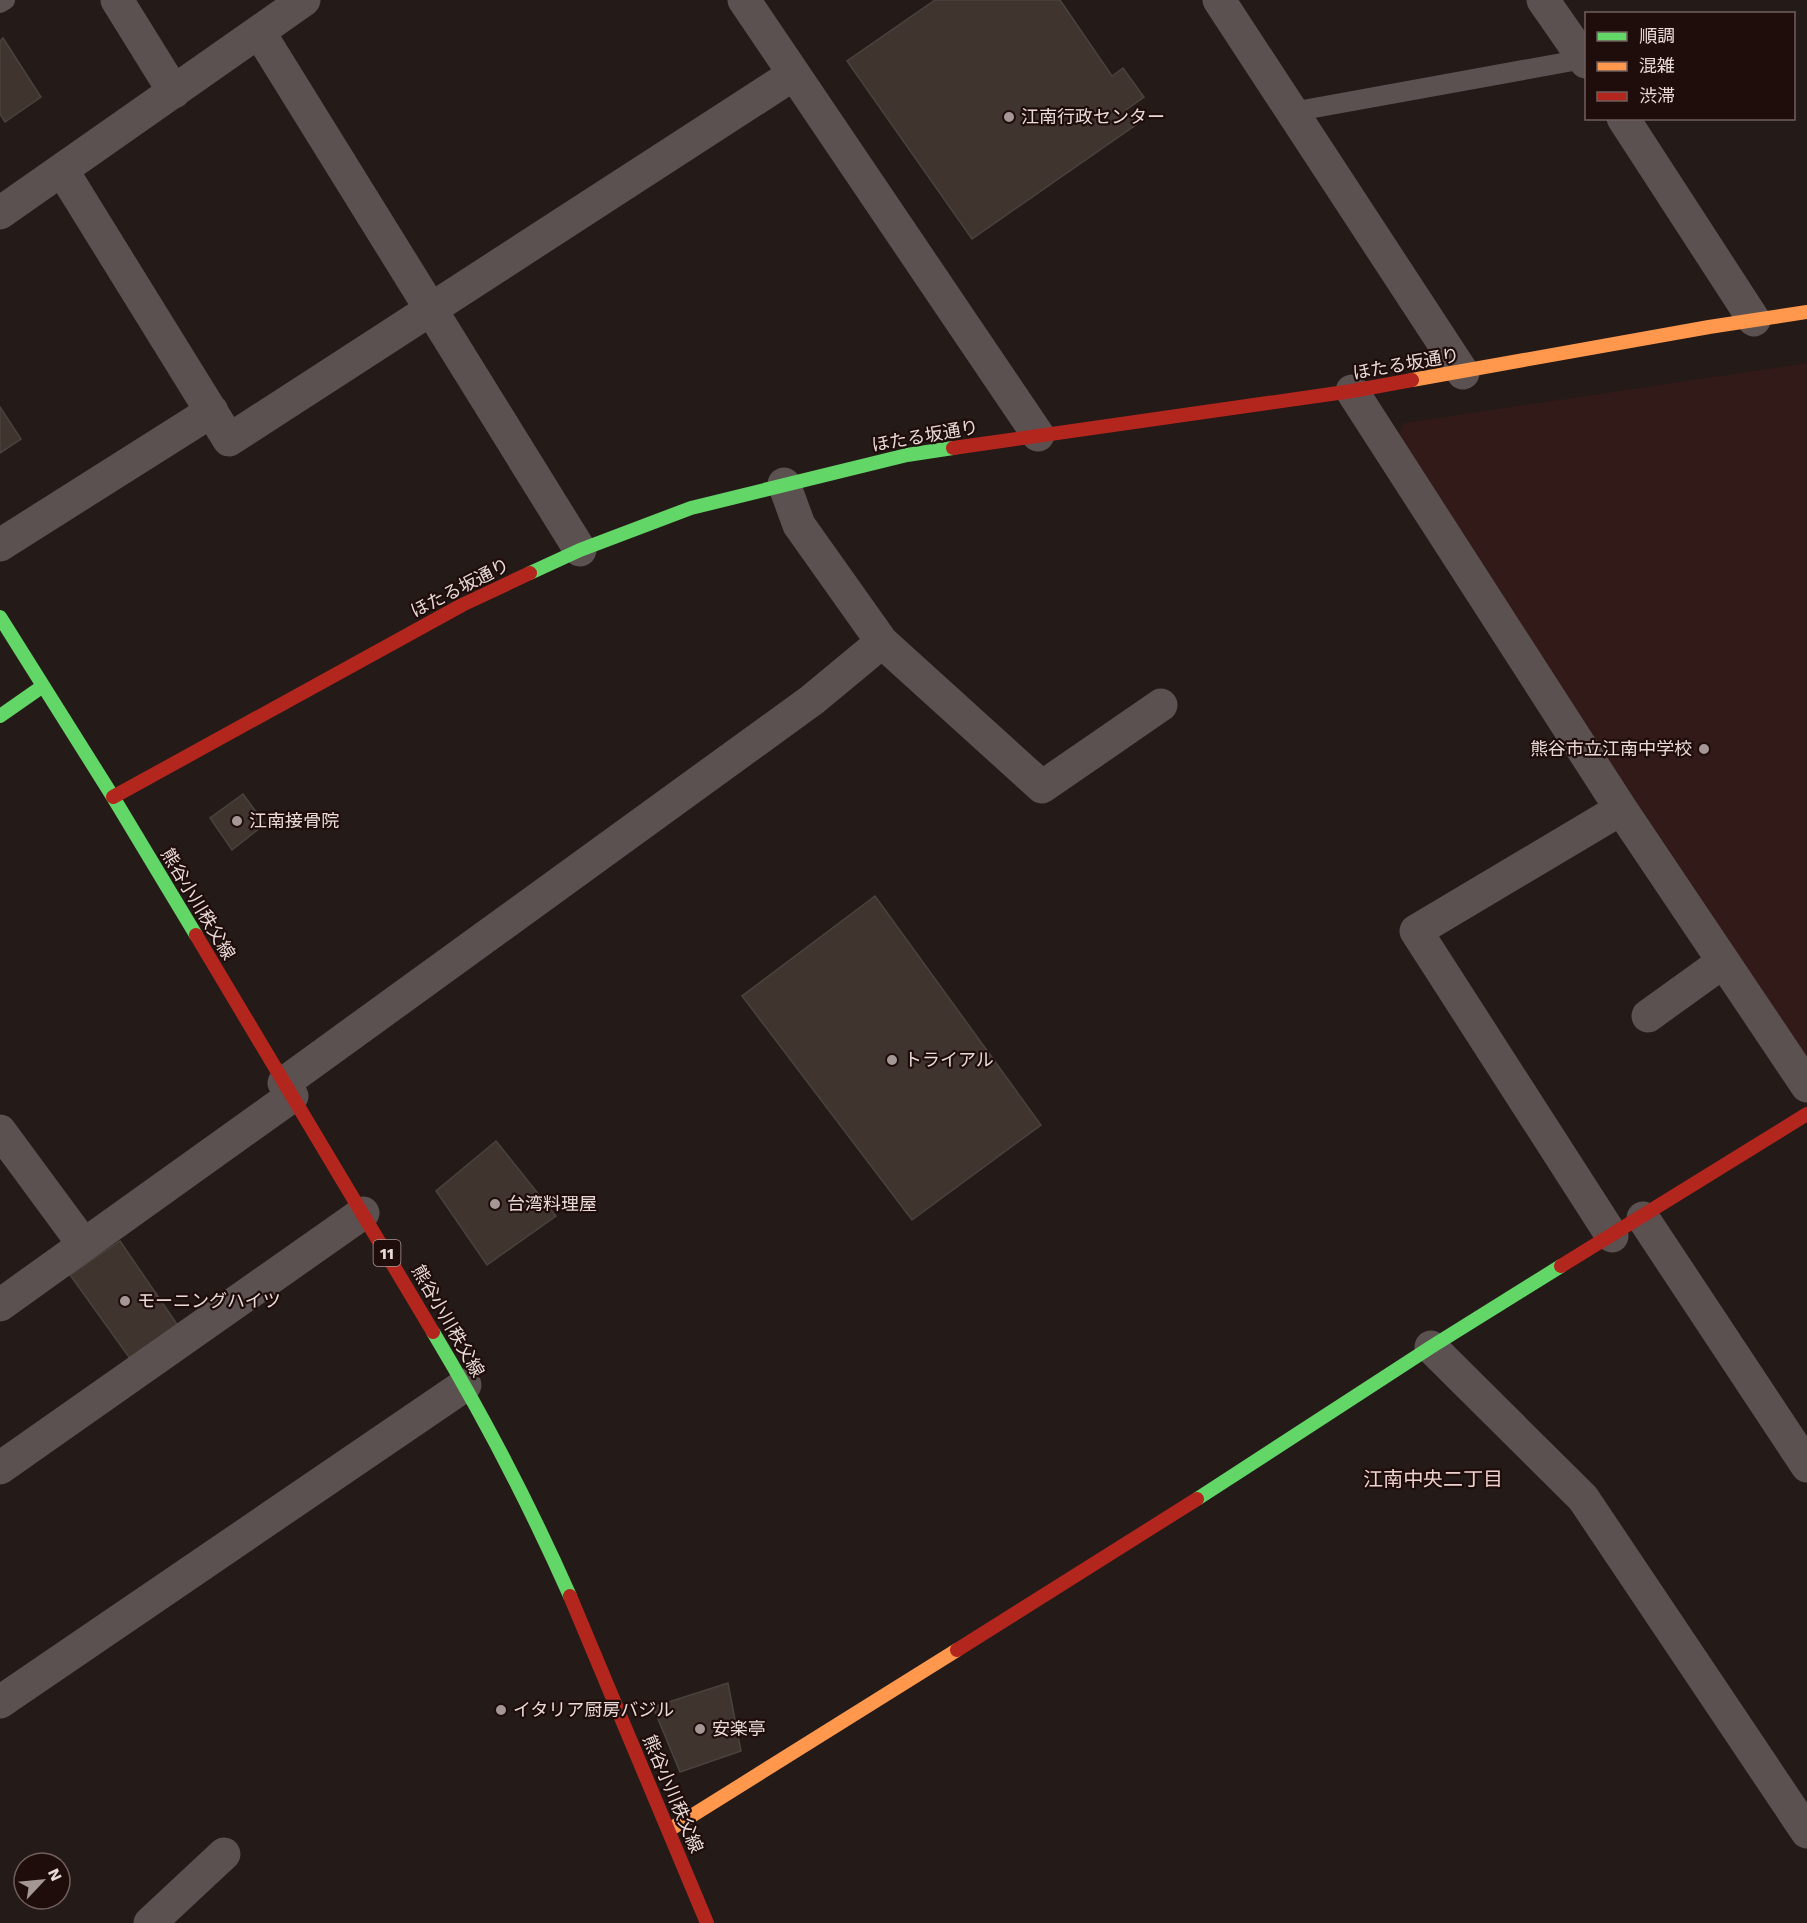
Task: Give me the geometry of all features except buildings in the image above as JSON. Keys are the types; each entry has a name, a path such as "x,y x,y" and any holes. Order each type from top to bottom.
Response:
{"street":[{"path":"117,0 174,92"},
{"path":"0,213 304,0"},
{"path":"744,0 1038,435"},
{"path":"1219,0 1463,373"},
{"path":"1543,0 1585,61"},
{"path":"259,32 580,550"},
{"path":"62,170 229,440 794,74"},
{"path":"1624,120 1754,320"},
{"name":"ほたる坂通り","path":"113,797 462,605 580,550 691,508 907,455 1352,392 1807,312"},
{"path":"1352,392 1621,809 1807,1086"},
{"path":"0,545 212,411"},
{"path":"783,484 799,525 882,642 1042,787 1161,705"},
{"name":"熊谷小川秩父線","path":"0,617 113,797 465,1385 514,1478 560,1575 707,1923"},
{"path":"0,1305 84,1245 288,1090 812,700 882,642"},
{"path":"0,716 43,686"},
{"path":"1612,1236 1416,931 1621,809"},
{"path":"1648,1016 1723,962"},
{"path":"669,1830 1112,1554 1431,1347 1643,1218 1807,1114"},
{"path":"0,1131 84,1245"},
{"path":"0,1468 363,1213"},
{"path":"1643,1218 1807,1466"},
{"path":"1431,1347 1583,1498 1807,1832"},
{"path":"0,1702 465,1385"},
{"path":"150,1923 224,1854"}],"lane":[{"path":"0,3 5,0"},
{"path":"1292,112 1585,61"}],"shaded area":[{"name":"熊谷市立江南中学校","path":"1807,363 1807,1058 1395,440 1404,423"}],"traffic: fast":[{"path":"530,573 580,550 691,508 907,455 953,448"},
{"path":"0,617 196,935"},
{"path":"0,716 43,686"},
{"path":"1197,1499 1431,1347 1561,1266"},
{"path":"433,1332 506,1462 570,1596"}],"traffic: slow":[{"path":"1412,380 1709,327 1807,312"},
{"path":"669,1830 957,1650"}],"traffic: jam":[{"path":"953,448 1352,391 1412,380"},
{"path":"113,797 462,605 530,573"},
{"path":"196,935 433,1332"},
{"path":"1561,1266 1807,1114"},
{"path":"957,1650 1197,1499"},
{"path":"570,1596 707,1923"}],"place":[{"name":"江南行政センター","path":"1009,117"},
{"name":"熊谷市立江南中学校","path":"1704,749"},
{"name":"江南接骨院","path":"237,821"},
{"name":"トライアル","path":"892,1060"},
{"name":"台湾料理屋","path":"495,1204"},
{"name":"モーニングハイツ","path":"125,1301"},
{"name":"イタリア厨房バジル","path":"501,1710"},
{"name":"安楽亭","path":"700,1729"}],"district":[{"name":"江南中央二丁目","path":"1433,1479"}]}
